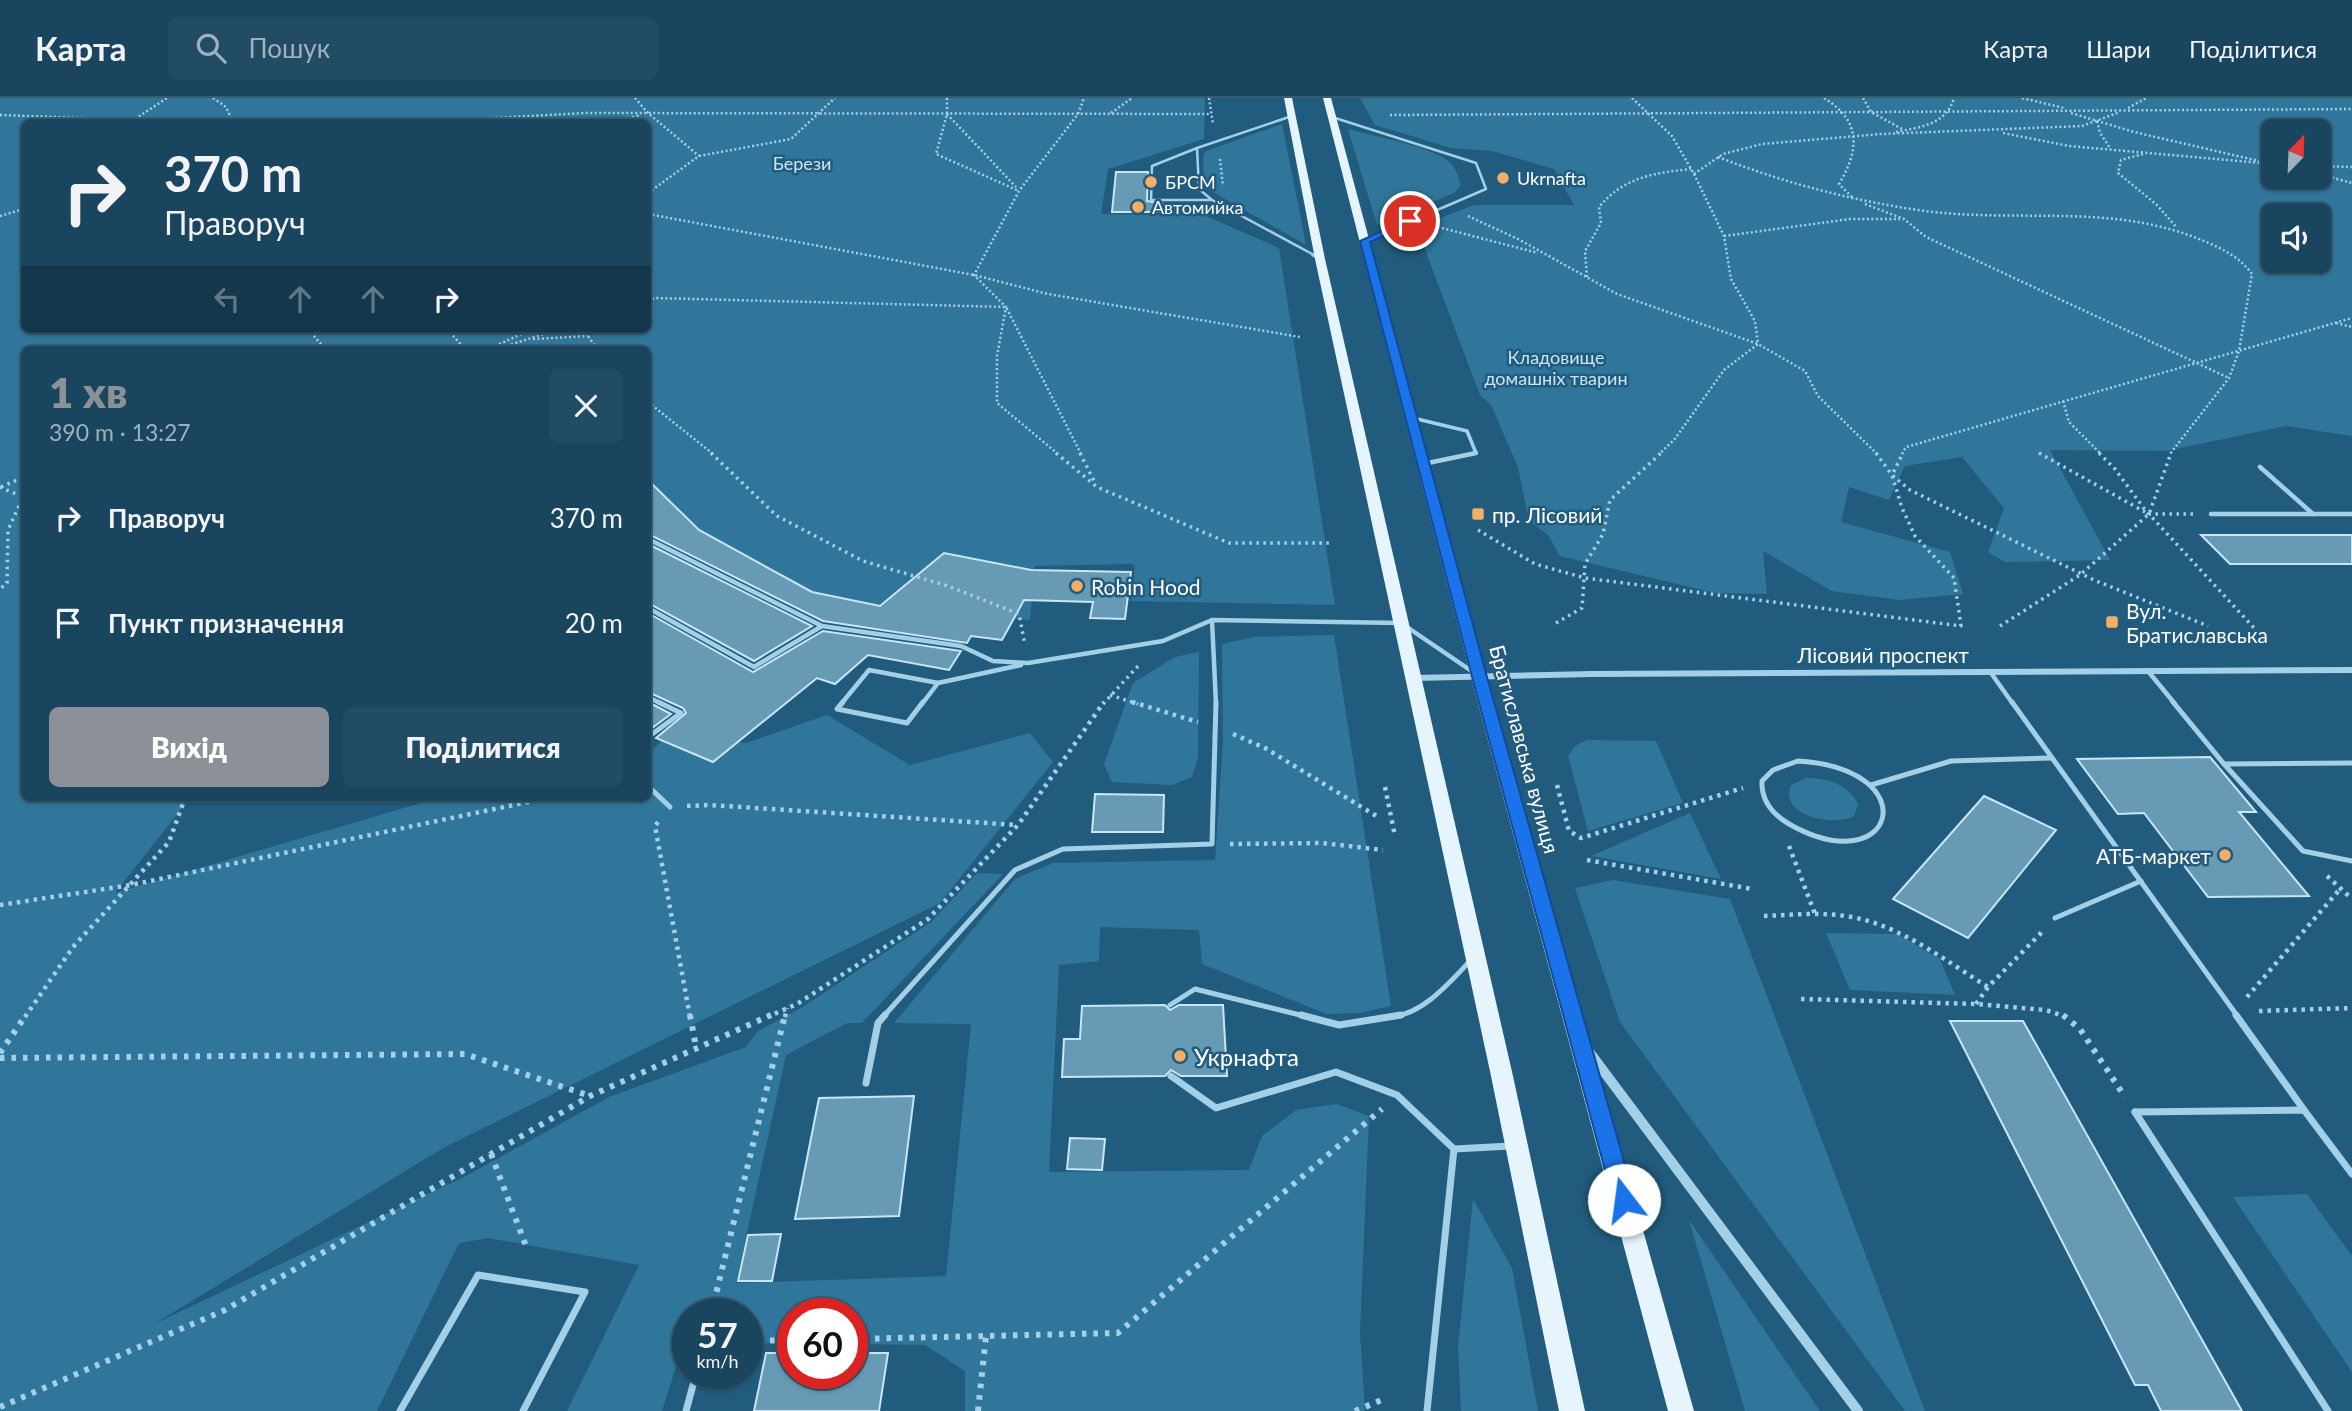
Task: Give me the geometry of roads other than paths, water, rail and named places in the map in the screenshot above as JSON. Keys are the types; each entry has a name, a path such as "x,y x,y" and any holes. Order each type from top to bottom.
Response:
{"main road":[{"path":"1288,98 1320,259 1415,678 1572,1411"},
{"name":"Братиславська вулиця","path":"1327,98 1479,677 1681,1411"}],"street":[{"name":"Лісовий проспект","path":"1415,678 2352,670"},
{"path":"1581,1041 1858,1411"}],"lane":[{"path":"1212,200 1151,200 1152,166 1292,116"},
{"path":"1332,117 1476,163 1486,189 1365,241"},
{"path":"1198,148 1199,190 1212,200 1320,259"},
{"path":"1411,418 1467,431 1476,453 1423,464"},
{"path":"2260,467 2313,514"},
{"path":"2211,514 2352,514"},
{"path":"651,540 822,626 961,646 993,661 1028,663"},
{"path":"651,610 754,667 822,626"},
{"path":"866,1083 878,1023 1015,870 1063,849 1212,844 1217,678 1212,621"},
{"path":"937,683 907,723 837,709 869,670 937,683 1028,663 1163,641 1212,621 1401,623 1479,677"},
{"path":"2148,671 2224,764 2303,851 2352,861"},
{"path":"1991,673 2352,1174"},
{"path":"651,699 681,713 651,735"},
{"path":"1871,785 1882,798 1886,811 1884,824 1874,833 1859,840 1817,838 1797,830 1779,819 1767,806 1761,793 1762,780 1769,771 1782,765 1817,762 1855,775 1871,785 1951,761 2052,758"},
{"path":"2224,764 2352,763"},
{"path":"651,789 670,807"},
{"path":"2055,918 2141,881"},
{"path":"1170,1005 1195,989 1339,1025 1400,1016 1438,994 1475,957"},
{"path":"1171,1076 1216,1108 1336,1072 1397,1095 1454,1149 1516,1145"},
{"path":"2304,1110 2135,1112 2328,1411"},
{"path":"1427,1411 1454,1149"},
{"path":"400,1411 478,1275 585,1292 523,1411"},
{"path":"686,1411 692,1389"}],"place":[{"name":"Ukrnafta","path":"1503,178"},
{"name":"БРСМ","path":"1151,182"},
{"name":"Автомийка","path":"1138,207"},
{"name":"пр. Лісовий","path":"1478,514"},
{"name":"Robin Hood","path":"1077,586"},
{"name":"Вул. Братиславська","path":"2112,622"},
{"name":"АТБ-маркет","path":"2225,855"},
{"name":"Укрнафта","path":"1180,1056"}],"park label":[{"name":"Берези","path":"802,163"},
{"name":"Кладовище домашніх тварин","path":"1556,367"}]}
